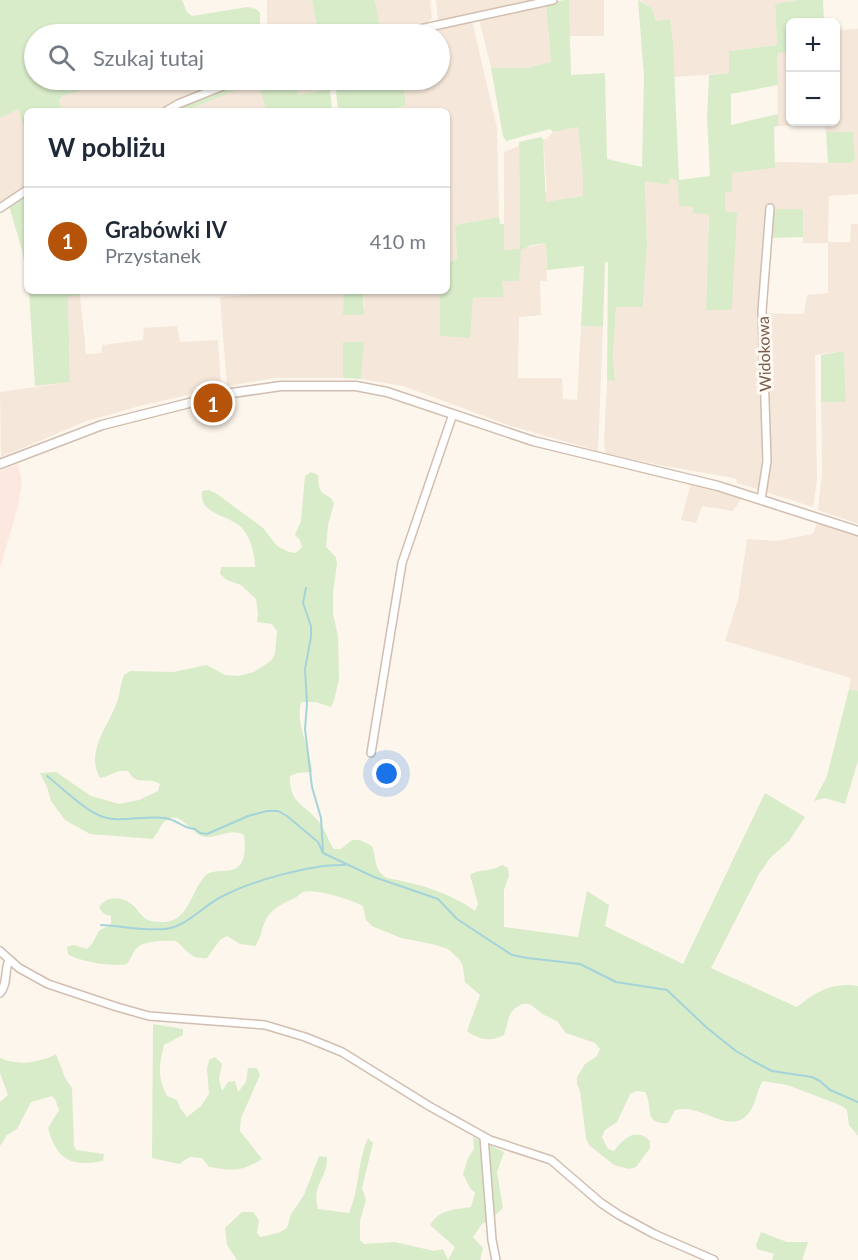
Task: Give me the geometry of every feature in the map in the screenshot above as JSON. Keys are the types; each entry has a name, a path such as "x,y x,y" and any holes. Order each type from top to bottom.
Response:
{"street":[{"path":"443,24 553,0"},
{"path":"171,108 213,90"},
{"path":"0,208 24,192"},
{"name":"Widokowa","path":"761,500 767,461 762,310 770,208"},
{"path":"0,464 113,422 225,394 292,386 356,386 387,392 533,441 710,484 858,531"},
{"path":"371,753 402,563 453,414"},
{"path":"0,951 9,960 48,984 149,1016 265,1025 305,1036 342,1052 484,1137 509,1148 551,1160 601,1203 619,1215 654,1234 714,1260"},
{"path":"0,993 4,988 6,966 9,960"},
{"path":"484,1137 492,1240 496,1260"}],"shaded area":[{"path":"267,0 312,0 316,24 267,24"},
{"path":"375,0 430,0 432,18 426,24 379,24"},
{"path":"436,0 536,0 438,22"},
{"path":"569,0 604,0 604,36 570,36"},
{"path":"640,0 798,0 775,4 777,45 729,51 729,73 674,77 670,20 656,21 652,8"},
{"path":"546,4 551,62 527,68 491,68 479,19"},
{"path":"472,21 497,128 499,217 455,225 457,259 450,262 450,108 395,108 406,106 404,90 450,90 450,26"},
{"path":"858,29 858,194 829,196 828,242 850,242 851,224 858,224 858,524 818,510 822,472 821,402 846,401 844,351 815,355 817,479 813,507 765,492 764,313 804,314 807,295 828,293 828,243 803,243 803,209 776,209 759,308 763,440 760,490 737,483 736,479 728,477 605,453 604,440 607,380 615,380 613,357 616,307 643,307 647,246 645,180 669,185 670,177 678,180 694,207 693,213 709,213 706,310 737,212 725,212 725,192 732,192 732,173 774,168 775,162 849,163 855,160 853,132 826,132 825,126 840,126 840,30"},
{"path":"786,52 786,126 778,126 777,53"},
{"path":"84,90 204,90 165,108 61,108 59,99 64,95"},
{"path":"234,90 261,90 265,108 192,108"},
{"path":"297,90 325,90 298,95"},
{"path":"18,108 24,127 24,187 0,204 0,118"},
{"path":"578,127 583,197 546,203 543,139 547,139 553,132"},
{"path":"519,146 520,249 546,243 547,281 540,281 541,315 519,317 518,378 562,378 563,399 577,400 581,326 603,327 598,451 511,426 403,386 361,379 363,343 343,342 343,378 276,378 227,386 220,297 255,294 344,294 365,307 363,294 440,294 440,336 473,298 503,297 502,281 518,281 504,250 504,152"},
{"path":"80,295 86,354 102,353 102,345 143,340 144,328 177,326 180,342 218,340 221,387 87,421 1,457 0,392 70,382 68,296"},
{"path":"18,464 22,481 18,506 0,568 0,471"},
{"path":"691,483 742,498 733,511 702,506 696,523 681,520"},
{"path":"817,523 858,534 858,691 849,689 851,678 725,641 738,600 747,539 776,541 813,534"}],"green space":[{"path":"0,0 182,0 187,12 192,16 248,7 260,13 260,24 24,24 24,90 84,90 64,95 59,99 61,108 24,108 24,127 18,109 0,118"},
{"path":"312,0 375,0 379,24 316,24"},
{"path":"569,0 571,75 605,73 607,159 642,167 644,77 638,0 652,8 656,21 670,19 679,180 710,176 707,118 709,75 729,73 729,51 777,45 775,4 798,0 823,0 824,18 786,18 786,52 777,53 778,85 731,94 731,125 778,114 778,126 774,127 775,168 732,173 732,192 725,192 725,212 737,212 730,310 706,310 709,214 693,213 693,207 679,206 678,181 670,178 669,185 645,181 647,246 643,307 616,307 613,357 615,381 607,380 608,262 605,262 603,327 581,326 584,266 547,270 546,243 532,245 521,250 519,281 502,281 504,297 473,298 470,338 440,336 440,294 450,294 450,262 457,259 455,225 499,217 500,224 504,224 504,250 520,249 519,142 541,137 543,139 546,202 583,196 578,127 553,132 550,129 506,141 503,136 491,68 527,68 551,62 546,4"},
{"path":"224,90 236,90 192,108 178,108"},
{"path":"260,90 297,90 298,95 330,90 332,108 265,108"},
{"path":"336,90 404,90 406,106 338,108"},
{"path":"826,132 853,132 855,160 850,163 828,163"},
{"path":"24,197 24,261 22,250 9,206"},
{"path":"803,209 803,237 771,238 772,211"},
{"path":"29,294 80,294 68,297 70,382 35,386"},
{"path":"344,294 363,294 364,315 343,315"},
{"path":"343,342 364,342 361,379 343,378"},
{"path":"844,351 846,402 821,402 821,355"},
{"path":"311,472 318,475 321,491 334,503 328,525 326,547 336,557 337,564 333,614 338,636 339,679 331,707 316,702 301,702 300,720 312,772 290,776 290,786 295,799 320,823 334,849 341,849 352,840 360,840 372,846 377,868 387,878 433,890 475,911 478,904 470,875 502,865 508,868 509,876 504,890 504,927 578,937 587,891 609,905 605,926 683,964 765,793 805,817 789,841 770,858 759,874 711,968 797,1007 825,989 840,985 858,986 858,1136 849,1125 847,1110 840,1105 787,1085 763,1081 747,1115 732,1122 685,1109 675,1110 668,1123 660,1123 655,1121 650,1113 645,1092 637,1091 630,1094 617,1122 605,1130 602,1137 608,1149 614,1151 626,1138 635,1135 645,1137 650,1141 650,1148 636,1167 629,1169 614,1165 589,1145 577,1084 577,1077 585,1064 597,1056 600,1049 595,1043 566,1033 557,1021 542,1014 530,1004 522,1004 515,1008 510,1014 504,1035 490,1039 471,1034 467,1031 480,995 465,982 460,960 448,949 401,938 372,926 366,920 363,906 324,893 303,892 277,907 266,920 255,946 240,944 227,936 220,940 207,958 193,956 176,941 145,943 135,951 127,964 121,965 88,961 68,954 67,947 74,945 87,949 99,931 111,924 111,916 104,914 99,908 106,901 115,898 125,900 150,921 172,920 184,911 205,876 213,872 235,869 243,860 244,835 234,832 212,837 201,836 175,818 169,818 163,823 153,839 90,834 65,820 51,801 40,773 56,772 91,796 119,804 139,800 158,791 160,784 135,779 128,771 120,771 100,778 96,769 98,742 117,703 124,675 130,671 173,672 207,665 225,675 239,676 254,672 272,660 275,653 277,631 272,624 257,622 256,599 241,585 227,580 220,574 221,567 255,567 253,550 248,538 237,524 213,512 204,504 202,491 209,490 217,494 263,528 277,546 296,553 302,547 295,535 301,521 305,476"},
{"path":"849,689 858,691 858,761 845,804 825,798 814,801 827,776"},
{"path":"153,1024 183,1029 183,1035 164,1045 160,1071 167,1096 177,1100 187,1117 201,1106 209,1094 207,1069 209,1060 215,1057 222,1064 219,1079 222,1091 228,1082 235,1081 238,1092 246,1082 248,1068 257,1068 260,1075 241,1118 240,1131 262,1159 248,1166 231,1170 209,1167 202,1158 190,1157 179,1164 152,1158"},
{"path":"56,1054 65,1078 72,1088 74,1146 76,1150 104,1154 103,1161 74,1162 67,1159 56,1148 48,1128 59,1110 52,1096 31,1102 17,1129 7,1135 0,1146 0,1102 8,1095 0,1073 0,1058 14,1062 28,1062 43,1060"},
{"path":"473,1137 504,1152 497,1172 503,1208 482,1224 473,1237 483,1248 480,1260 448,1260 455,1247 430,1225 443,1213 471,1207 475,1193 463,1174 468,1158 474,1149"},
{"path":"368,1138 373,1143 362,1188 366,1200 360,1221 360,1240 364,1244 395,1242 434,1251 443,1249 448,1260 237,1260 227,1245 225,1228 242,1212 253,1212 259,1220 257,1233 260,1237 278,1233 287,1228 291,1214 304,1195 319,1156 327,1157 327,1165 318,1187 316,1200 318,1209 349,1213"},
{"path":"761,1232 787,1242 808,1242 802,1260 772,1260 774,1254 757,1249 756,1245"}],"waterway":[{"path":"306,588 303,603 311,626 311,637 305,669 307,704 305,729 312,787 321,818 323,851"},
{"path":"47,776 96,814 113,819 165,818 200,833 207,834 248,816 267,811 278,811 318,842 323,853 374,877 438,899 457,919 512,955 580,964 616,982 667,990 706,1027 736,1051 753,1061 772,1071 812,1077 830,1090 858,1102"},
{"path":"101,925 165,929 180,924 214,901 248,885 299,870 345,865"}],"place":[{"name":"Grabówki IV","path":"213,403"}]}
